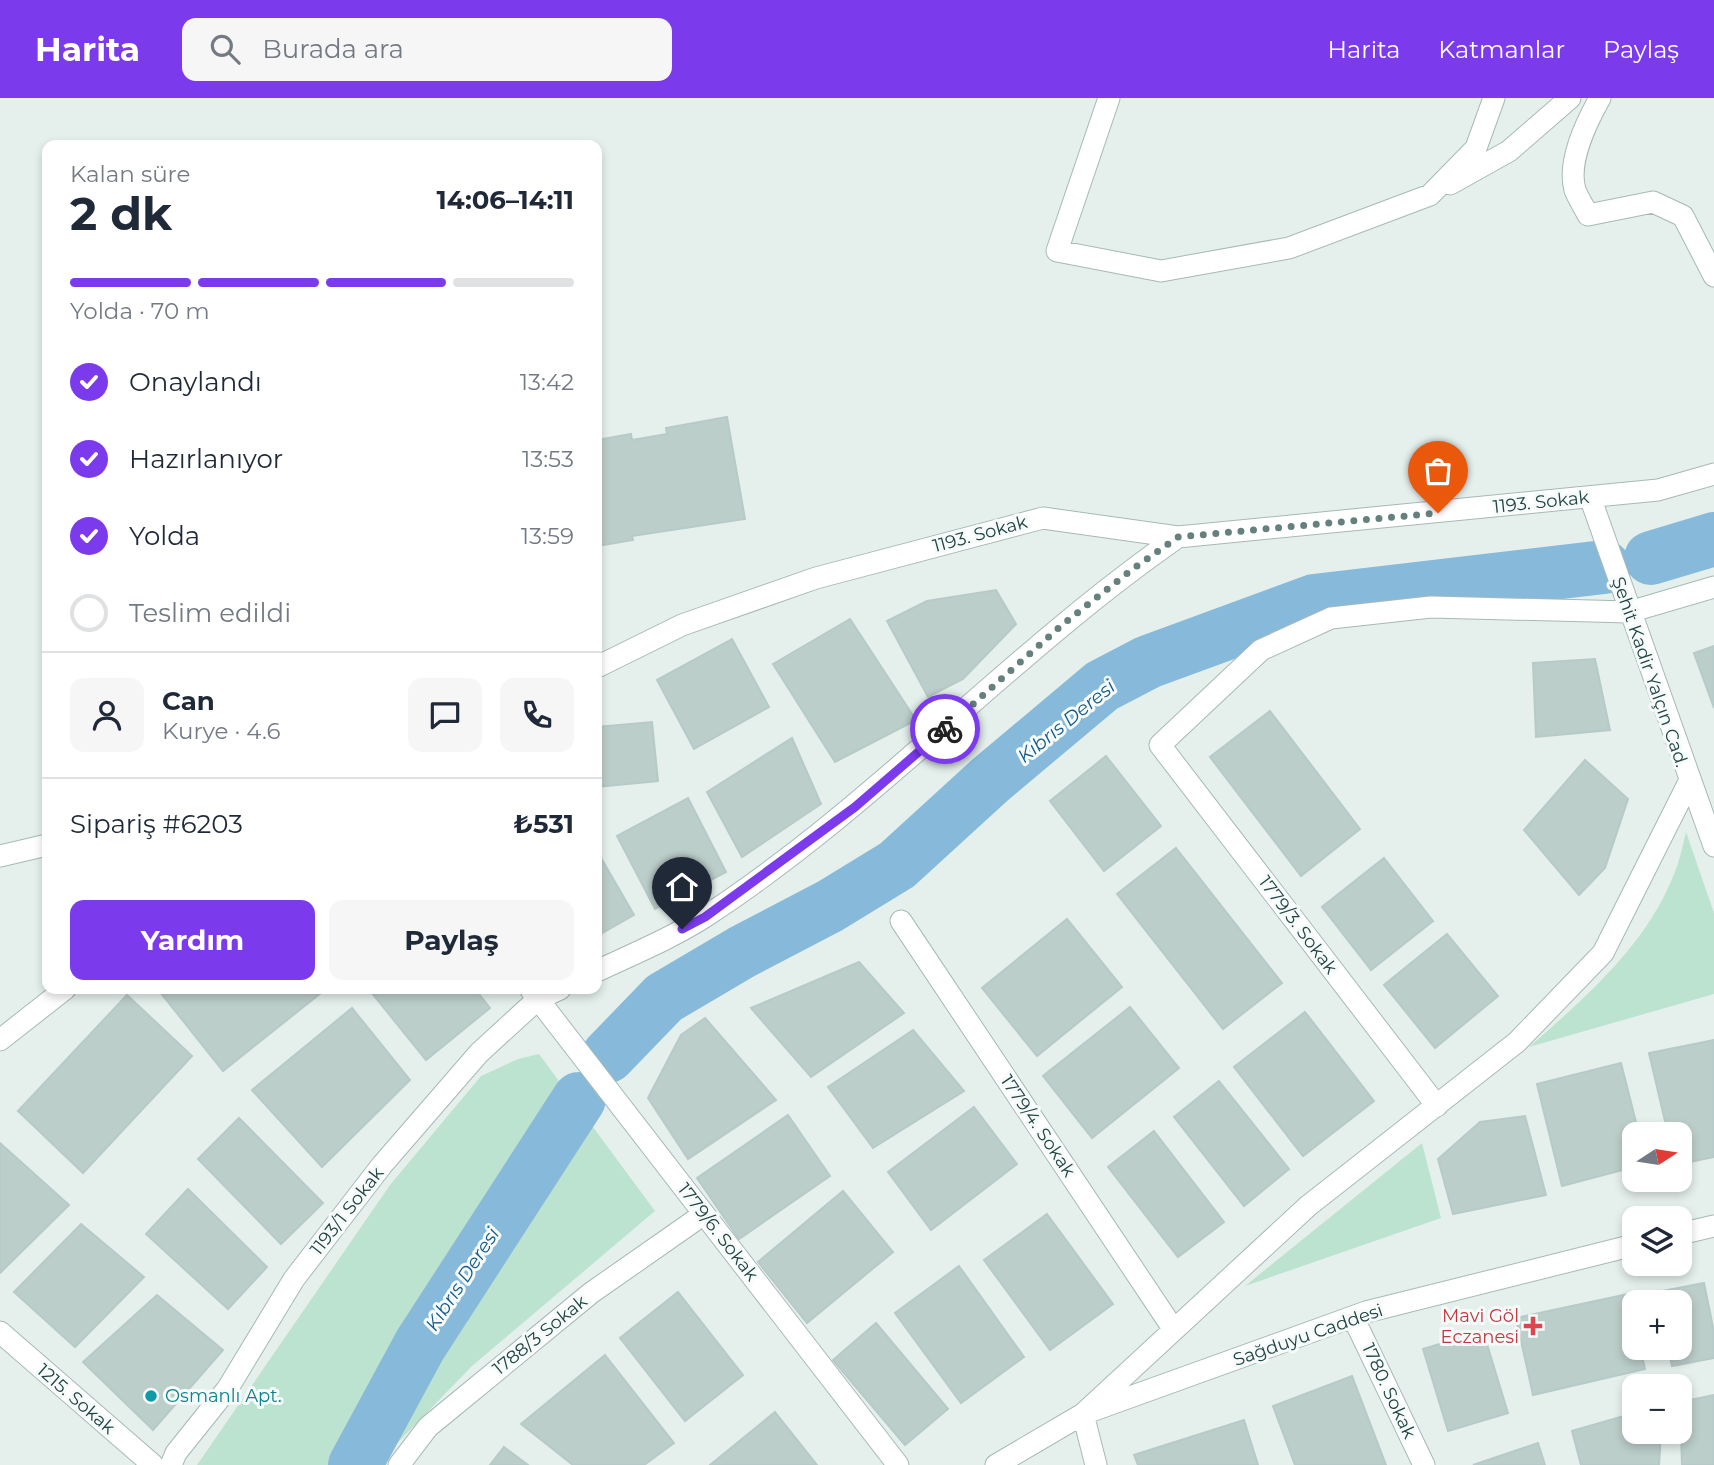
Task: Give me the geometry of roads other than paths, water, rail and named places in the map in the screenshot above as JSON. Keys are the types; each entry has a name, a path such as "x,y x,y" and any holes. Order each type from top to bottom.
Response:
{"street":[{"path":"1109,98 1057,251 1161,271 1289,248 1430,195 1509,151 1570,98"},
{"path":"1430,195 1476,148 1494,98"},
{"path":"1600,98 1589,118 1576,162 1574,188 1588,215 1653,202 1683,216 1714,276"},
{"name":"1193. Sokak","path":"602,665 682,625 816,578 1042,518 1178,537 1658,490 1714,474"},
{"name":"Şehit Kadir Yalçın Cad.","path":"1590,497 1689,782 1714,846"},
{"path":"602,968 705,917 855,807 1062,625 1178,537"},
{"path":"1629,612 1714,587"},
{"name":"1779/3. Sokak","path":"1437,1106 1160,745 1261,650 1331,618 1432,607 1629,612"},
{"path":"1096,1465 1083,1414 1308,1206 1517,1042 1603,953 1689,782"},
{"path":"0,856 42,846"},
{"name":"1779/4. Sokak","path":"901,921 1174,1330"},
{"path":"0,1040 59,994"},
{"name":"1193/1 Sokak","path":"171,1465 176,1453 228,1388 294,1279 382,1165 534,994"},
{"name":"1779/6. Sokak","path":"534,994 898,1465"},
{"name":"1788/3 Sokak","path":"399,1465 438,1419 591,1293 694,1221"},
{"path":"1692,1231 1714,1226"},
{"name":"Sağduyu Caddesi","path":"996,1465 1083,1414 1353,1317 1622,1248"},
{"name":"1780. Sokak","path":"1353,1317 1424,1465"},
{"name":"1215. Sokak","path":"0,1332 153,1465"}],"waterway":[{"name":"Kıbrıs Deresi","path":"1651,558 1714,539"},
{"name":"Kıbrıs Deresi","path":"608,1056 664,998 742,952 830,906 897,865 990,780 1102,686 1148,662 1314,601 1604,567"},
{"name":"Kıbrıs Deresi","path":"355,1465 420,1345 579,1099"}],"place":[{"name":"Mavi Göl Eczanesi","path":"1533,1326"},
{"name":"Osmanlı Apt.","path":"151,1396"}]}
